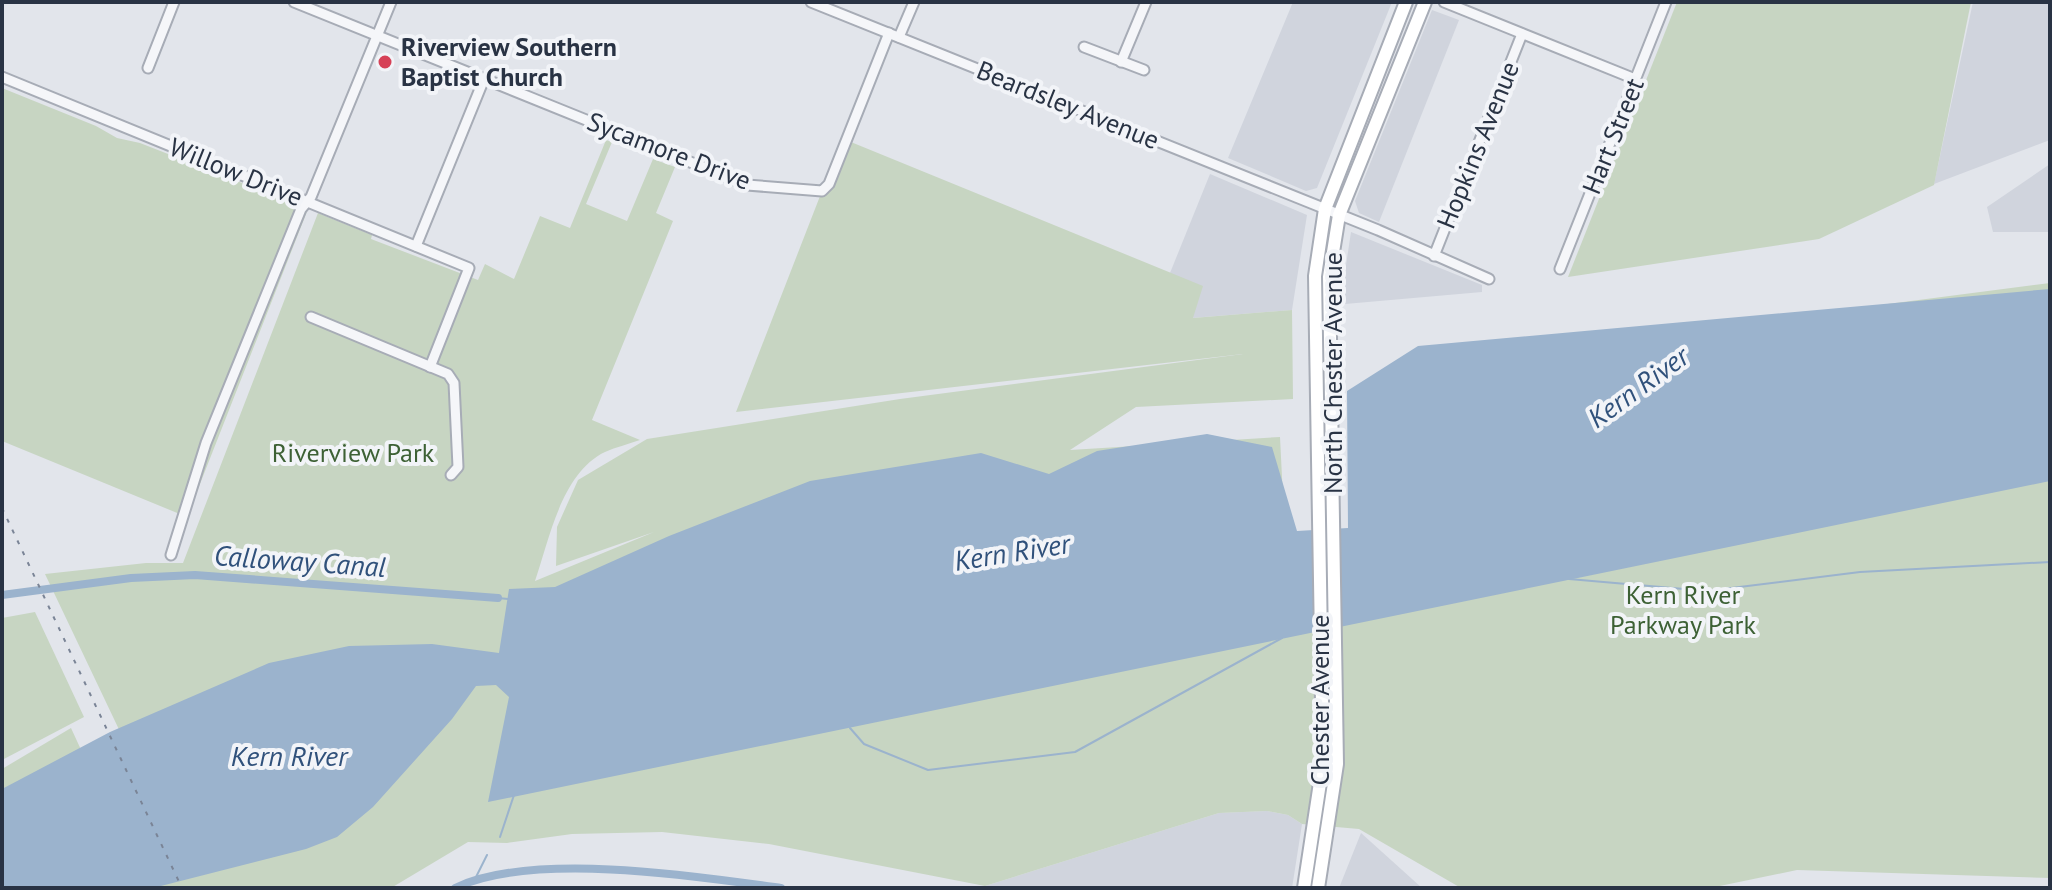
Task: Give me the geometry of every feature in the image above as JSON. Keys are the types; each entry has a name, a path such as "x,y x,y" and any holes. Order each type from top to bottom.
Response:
{"main road":[{"name":"North Chester Avenue","path":"1318,512 1315,302 1325,209 1406,2"},
{"path":"1413,33 1414,2"},
{"name":"North Chester Avenue","path":"1333,522 1329,277 1339,215 1425,2"},
{"name":"Chester Avenue","path":"1304,888 1321,789 1318,512"},
{"name":"Chester Avenue","path":"1318,888 1336,777 1333,522"}],"street":[{"path":"148,68 174,2"},
{"name":"Sycamore Drive","path":"294,2 747,185 822,191 829,184 894,35"},
{"path":"171,555 206,443 391,2"},
{"name":"Beardsley Avenue","path":"811,2 1325,209 1489,279"},
{"path":"894,35 914,2"},
{"path":"1121,62 1146,2"},
{"path":"1444,2 1635,79"},
{"name":"Hart Street","path":"1560,269 1666,2"},
{"name":"Hopkins Avenue","path":"1434,256 1522,34"},
{"path":"1084,47 1144,70"},
{"name":"Willow Drive","path":"2,77 469,268 430,367"},
{"path":"416,246 484,79"},
{"path":"311,317 448,374 454,383 458,467 451,475"}],"shaded area":[{"path":"1293,2 1392,2 1317,188 1306,191 1228,158"},
{"path":"1973,2 2050,2 2050,140 1934,184"},
{"path":"1432,10 1459,20 1379,222 1359,213 1355,201"},
{"path":"2050,164 2050,232 1993,232 1987,207"},
{"path":"1210,174 1307,215 1292,310 1192,318 1170,273"},
{"path":"1351,232 1482,285 1482,292 1345,304 1343,285"},
{"path":"1267,811 1288,815 1302,824 1292,888 985,886 1219,813"},
{"path":"1361,833 1422,888 1339,888"}],"green space":[{"path":"1677,2 1971,2 1934,185 1819,239 1568,277"},
{"path":"2,88 96,126 117,138 140,143 308,209 187,517 2,441"},
{"name":"Kern River Parkway Park","path":"606,140 612,142 586,204 627,221 653,159 675,167 656,213 673,221 592,420 640,440 605,452 577,475 559,509 535,581 654,532 556,566 557,527 578,480 647,439 900,399 1243,354 736,412 822,191 846,140 1203,286 1193,318 1292,310 1293,399 1136,407 1070,450 1280,437 1285,538 1361,533 1427,364 2050,283 2050,878 1797,870 1710,888 1461,888 1359,829 1302,824 1288,815 1267,811 1219,813 985,886 769,844 662,832 572,834 507,843 468,842 391,888 2,888 2,769 71,728 141,880 124,740 45,574 146,563 183,563 318,213 372,235 371,239 478,280 485,264 514,279 540,216 570,228"},
{"path":"35,612 84,717 2,760 2,618"}],"water":[{"name":"Kern River","path":"2050,289 2050,481 488,802 509,697 496,685 476,686 452,719 373,807 337,837 306,849 153,888 2,888 2,789 110,732 269,663 349,646 432,644 499,653 509,589 555,587 669,536 810,481 981,453 1049,474 1097,451 1207,434 1272,447 1297,531 1348,528 1347,391 1418,346"}],"waterway":[{"path":"1569,579 1707,591 1860,572 2050,562"},
{"name":"Calloway Canal","path":"2,595 131,578 195,575 498,598"},
{"name":"Calloway Canal","path":"498,598 508,599"},
{"path":"850,728 864,744 928,770 1075,752 1282,638"},
{"path":"500,837 514,795"},
{"path":"475,879 487,855"},
{"path":"455,888 487,877 569,869 661,873 781,888"}],"railway":[{"path":"2,508 182,888"}],"place":[{"name":"Riverview Southern Baptist Church","path":"385,62"}],"park label":[{"name":"Riverview Park","path":"353,453"}]}
